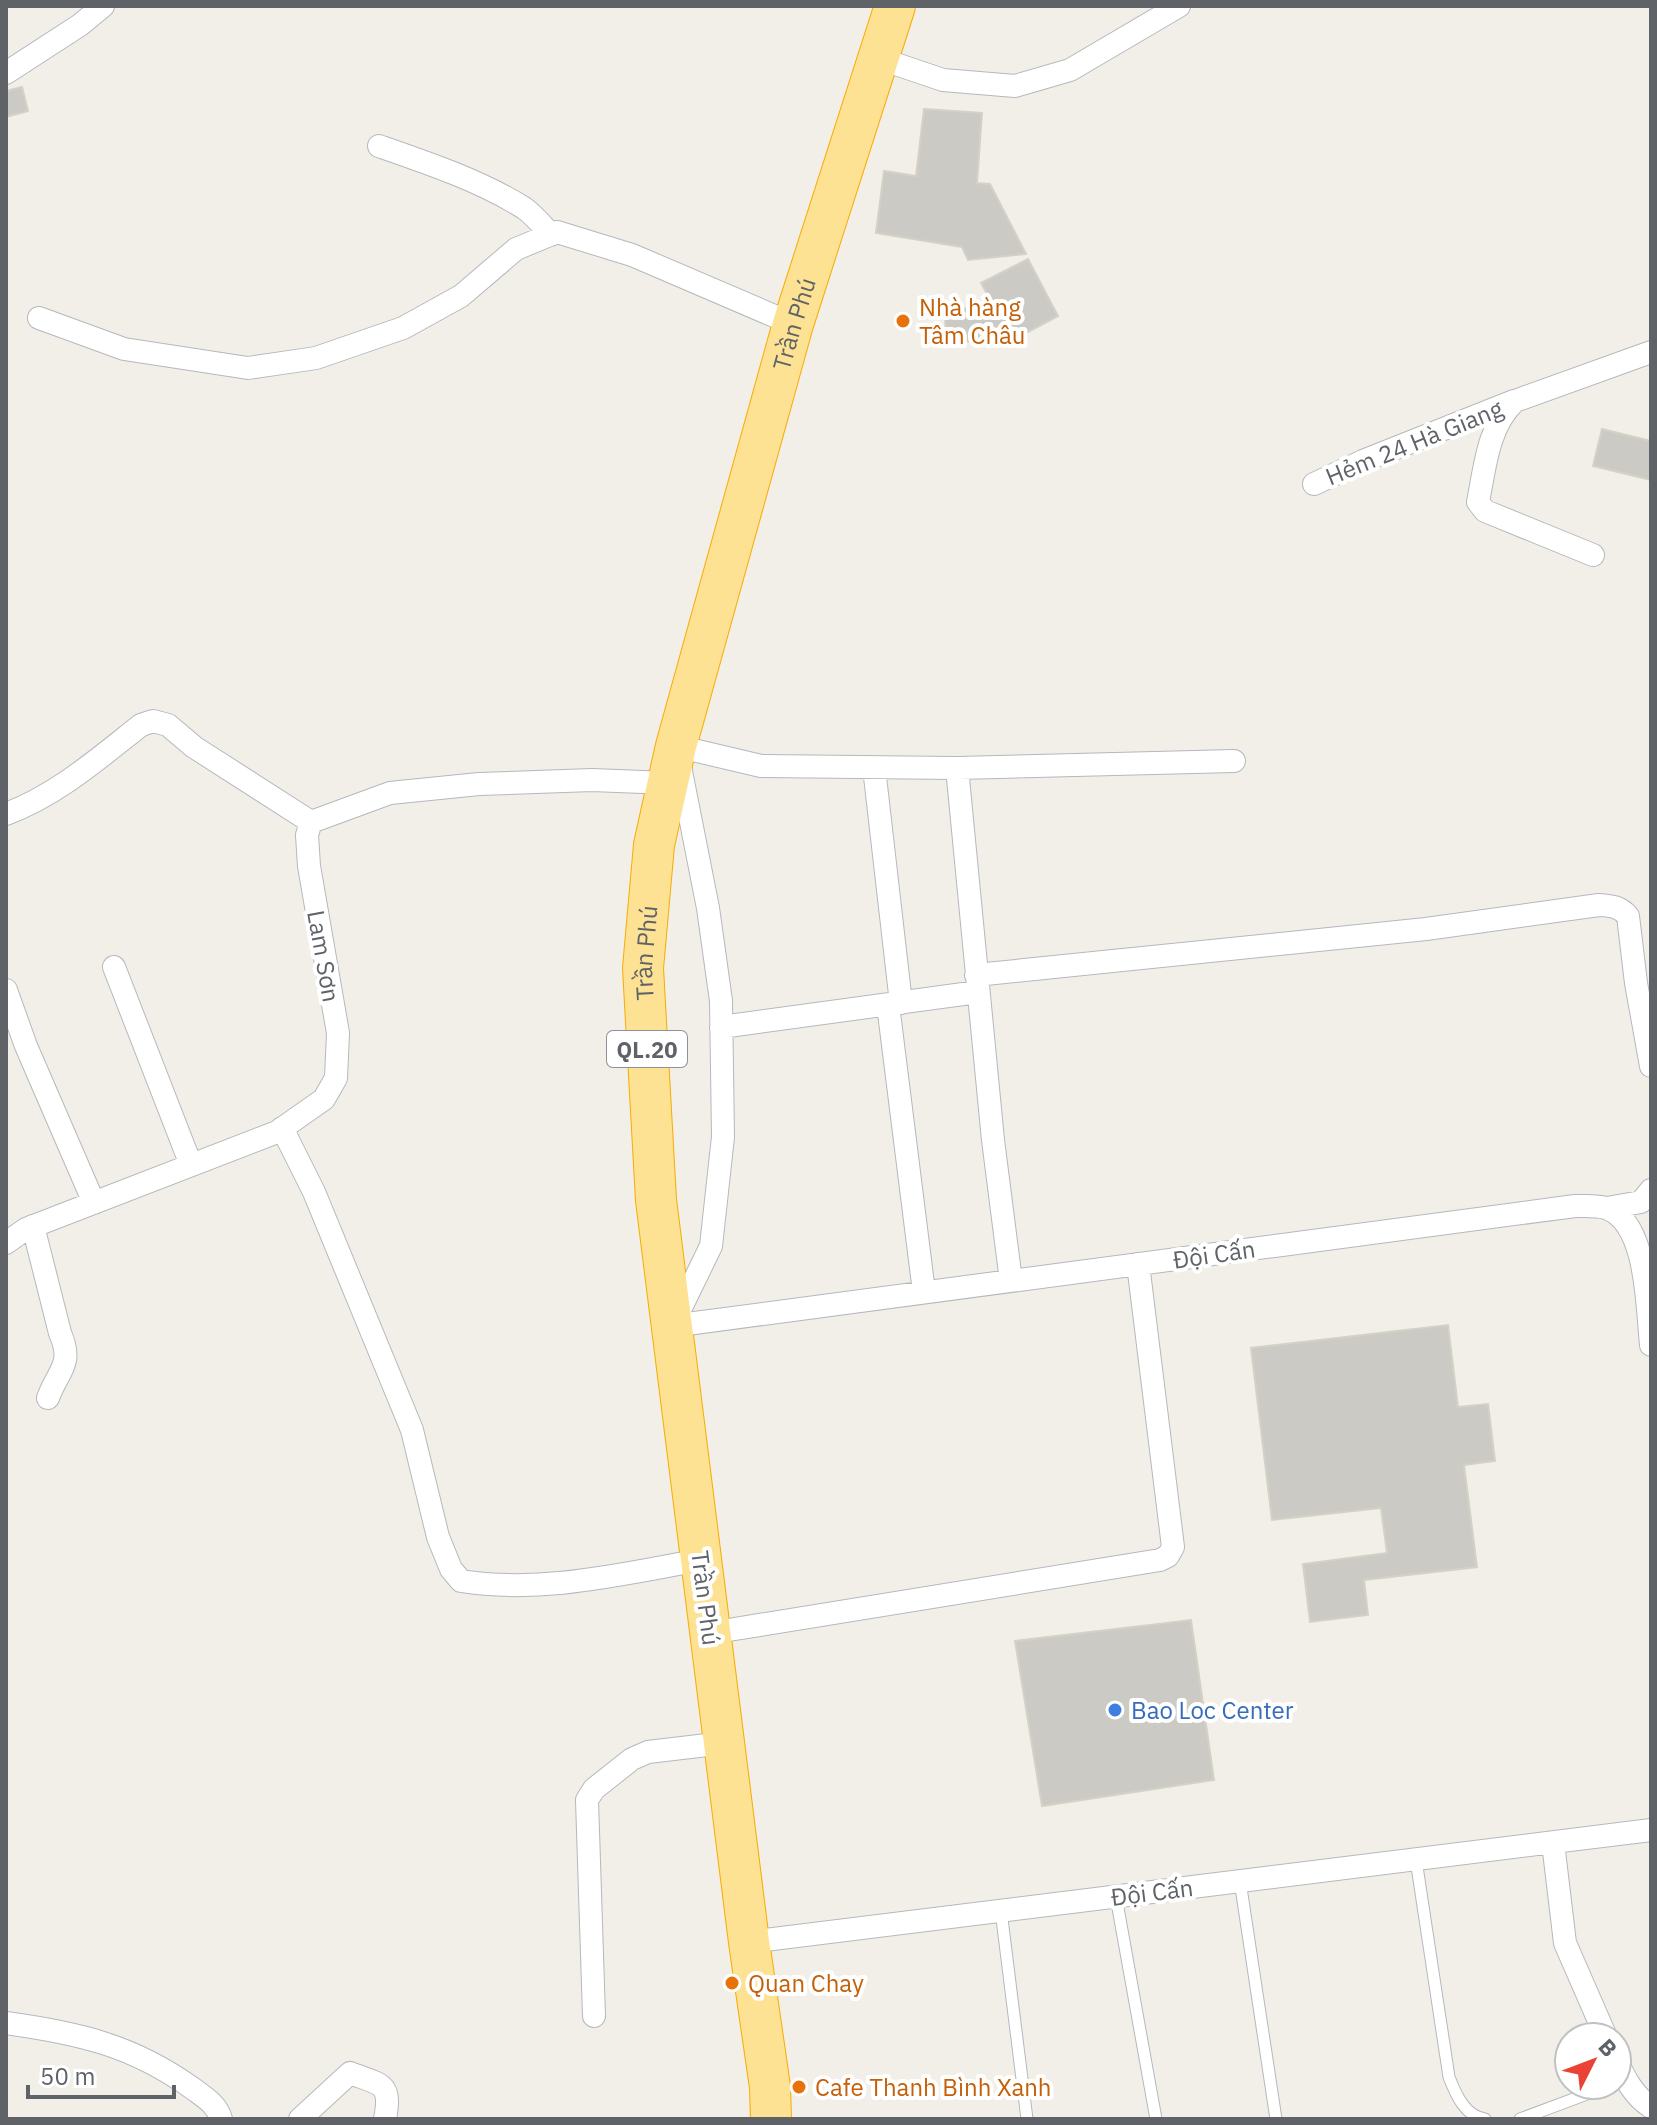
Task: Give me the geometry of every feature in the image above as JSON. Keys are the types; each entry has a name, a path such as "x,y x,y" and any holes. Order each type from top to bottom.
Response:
{"highway":[{"name":"Trần Phú","path":"771,2119 770,2087 656,1200 643,968 654,845 672,764 793,324 895,6"}],"street":[{"path":"6,73 80,25 103,6"},
{"path":"878,58 943,80 1015,86 1070,70 1179,6"},
{"path":"379,146 423,161 497,194 527,210 551,235"},
{"path":"39,318 124,349 248,368 316,358 403,328 461,296 516,249 557,232 632,255 793,324"},
{"name":"Hẻm 24 Hà Giang","path":"1314,484 1363,461 1515,401 1651,352"},
{"name":"Hẻm 24 Hà Giang","path":"1515,401 1502,413 1488,452 1478,502 1485,511 1593,555"},
{"path":"6,814 25,807 66,783 141,725 153,721 168,725 194,747 311,822 390,793 507,783 592,780 672,764 957,768 1234,761"},
{"path":"672,764 708,908 721,1001 723,1137 711,1246 672,1326"},
{"path":"874,768 894,1004 924,1292"},
{"path":"957,768 977,984 1011,1281"},
{"name":"Lam Sơn","path":"6,1243 33,1226 282,1128 324,1099 336,1078 338,1033 309,866 307,835 311,822"},
{"path":"721,1027 894,1004 977,984 1599,905 1614,906 1628,916 1651,1066"},
{"path":"114,967 191,1165"},
{"path":"6,990 26,1046 94,1203"},
{"path":"282,1128 314,1192 412,1430 438,1537 451,1569 461,1581 485,1585 537,1586 701,1560"},
{"name":"Đội Cấn","path":"672,1326 1575,1206 1607,1208 1641,1202 1651,1190"},
{"path":"1607,1208 1630,1226 1644,1272 1651,1345"},
{"path":"33,1226 56,1322 67,1350 64,1370 48,1398"},
{"path":"710,1633 1145,1563 1168,1556 1173,1547 1138,1264"},
{"path":"594,2016 587,1800 594,1789 632,1759 648,1752 724,1743"},
{"name":"Đội Cấn","path":"749,1942 1651,1830"},
{"path":"1553,1843 1565,1943 1599,2021"},
{"path":"6,2023 66,2031 115,2045 173,2074 210,2101 225,2117"},
{"path":"300,2119 350,2073 384,2088 389,2096 385,2119"},
{"path":"1633,2092 1651,2107"}],"lane":[{"path":"1416,1860 1449,2077 1457,2097 1475,2117 1485,2119"},
{"path":"1240,1881 1276,2119"},
{"path":"1116,1897 1156,2119"},
{"path":"1001,1911 1027,2119"},
{"path":"1520,2119 1562,2101"}],"building":[{"path":"22,87 28,111 6,117 6,91"},
{"path":"924,109 982,113 977,183 990,184 1026,254 968,260 962,247 876,233 884,171 916,176"},
{"path":"1028,259 1058,316 1011,341 946,342 945,314 991,301 981,283"},
{"path":"1602,429 1651,441 1651,480 1593,466"},
{"path":"1448,1325 1458,1407 1488,1404 1495,1461 1464,1465 1477,1567 1364,1580 1368,1615 1310,1622 1303,1564 1387,1553 1381,1508 1272,1520 1251,1348"},
{"name":"Bao Loc Center","path":"1191,1620 1214,1780 1042,1806 1015,1641"}],"place":[{"name":"Nhà hàng Tâm Châu","path":"903,321"},
{"name":"Bao Loc Center","path":"1115,1710"},
{"name":"Quan Chay","path":"732,1983"},
{"name":"Cafe Thanh Bình Xanh","path":"799,2087"}]}
